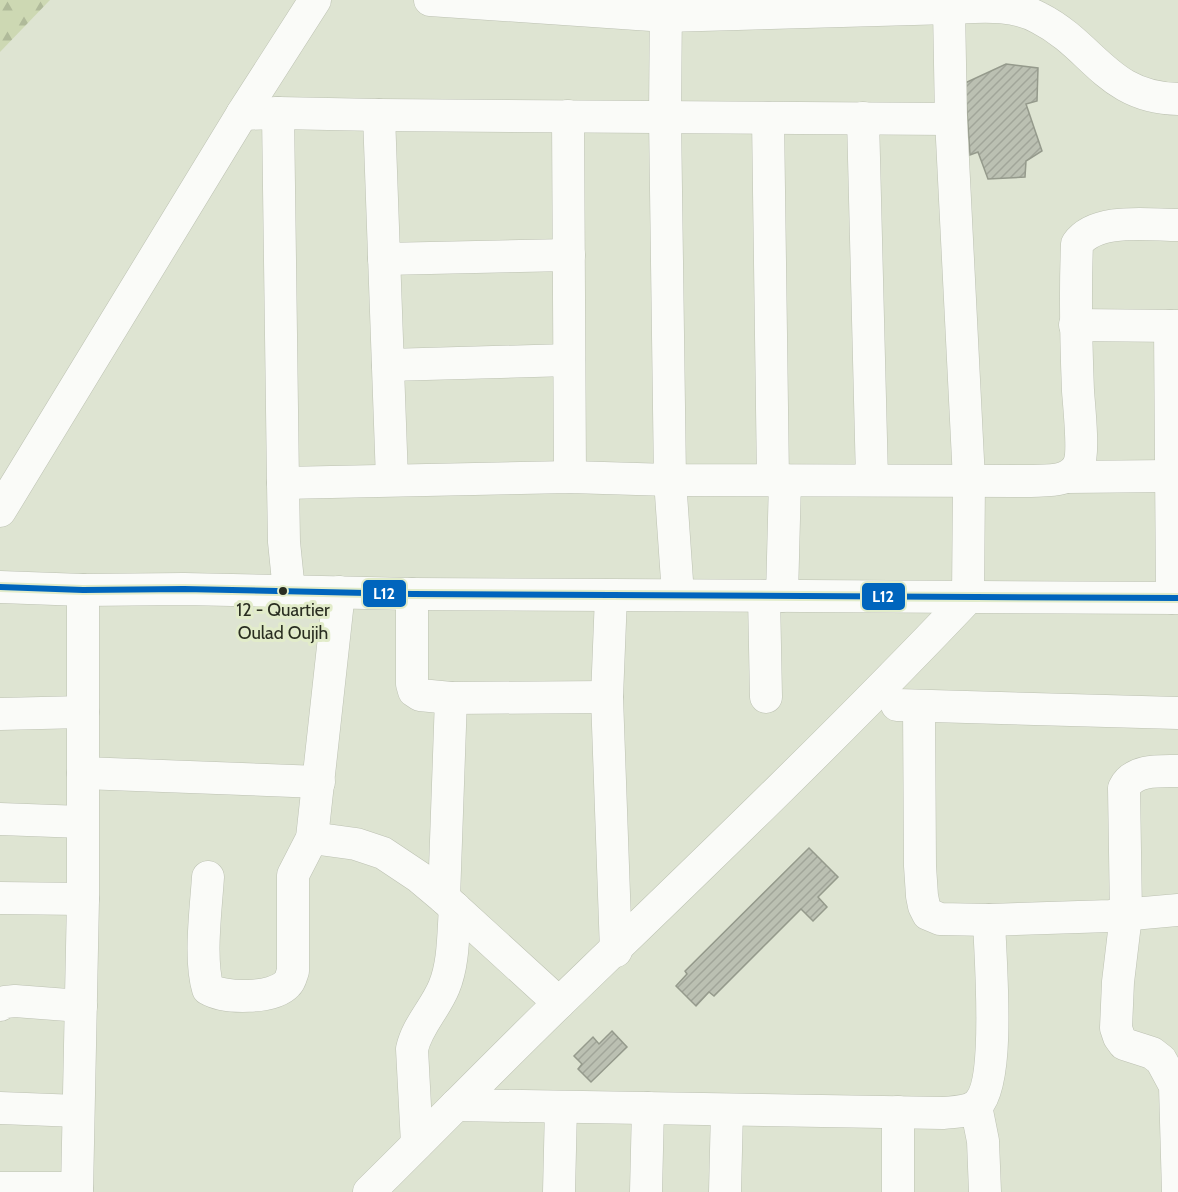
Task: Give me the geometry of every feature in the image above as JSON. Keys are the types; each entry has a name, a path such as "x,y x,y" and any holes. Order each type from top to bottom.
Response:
{"street":[{"path":"0,511 242,114 315,0"},
{"path":"430,0 666,8 995,7 1017,9 1039,18 1059,31 1120,84 1138,93 1159,99 1178,99"},
{"path":"666,8 665,117 670,480 678,595"},
{"path":"369,1192 559,1003 616,951 869,702 968,598 969,480 951,119 949,8"},
{"path":"278,113 284,542 289,591"},
{"path":"242,114 951,119"},
{"path":"379,115 392,480"},
{"path":"568,117 570,477"},
{"path":"766,697 779,480 768,118"},
{"path":"863,118 872,480"},
{"path":"1067,477 1080,463 1075,325 1077,244 1083,235 1106,226 1178,225"},
{"path":"384,259 569,255"},
{"path":"0,587 610,596 1175,598 1171,476 1174,445 1174,326 1075,325"},
{"path":"388,364 569,360"},
{"path":"283,483 570,477 670,480 1030,481 1057,480 1067,477 1171,476"},
{"path":"0,1188 77,1190 81,1006 83,590"},
{"path":"208,877 205,979 208,989 214,992 258,996 286,986 292,971 293,875 312,838 339,592"},
{"path":"412,594 411,673 414,691 420,696 451,698 607,697"},
{"path":"610,596 607,697 616,951"},
{"path":"417,1144 411,1049 414,1038 445,986 449,972 451,698"},
{"path":"869,702 919,706 1178,713"},
{"path":"919,706 920,866 922,896 928,914 940,919 989,920 1126,915 1178,910"},
{"path":"0,714 83,712"},
{"path":"1178,771 1148,772 1132,779 1124,788 1126,915 1118,982 1116,1028 1124,1044 1152,1053 1175,1076 1178,1174"},
{"path":"83,773 319,782"},
{"path":"0,819 82,822"},
{"path":"312,838 356,844 383,853 419,877 559,1003"},
{"path":"0,898 82,899"},
{"path":"456,1105 943,1113 976,1106 985,1095 992,1059 989,920"},
{"path":"0,1005 15,1001 81,1006"},
{"path":"976,1106 983,1141 985,1192"},
{"path":"559,1192 561,1107"},
{"path":"0,1108 78,1111"},
{"path":"646,1192 648,1108"},
{"path":"725,1192 727,1110"},
{"path":"898,1112 898,1192"}],"green space":[{"path":"0,0 50,0 0,52"}],"building":[{"path":"1006,64 1038,68 1037,101 1026,104 1042,151 1026,161 1025,177 988,179 978,152 970,155 965,83"},
{"path":"809,848 838,877 818,897 827,907 813,921 801,909 714,996 709,992 696,1006 676,986 687,974 685,971"},
{"path":"612,1031 627,1047 591,1082 578,1069 582,1064 574,1056 593,1037 599,1044"}],"transit line":[{"name":"L12","path":"0,587 412,594 1178,598"}],"place":[{"name":"12 - Quartier Oulad Oujih","path":"283,591"}]}
